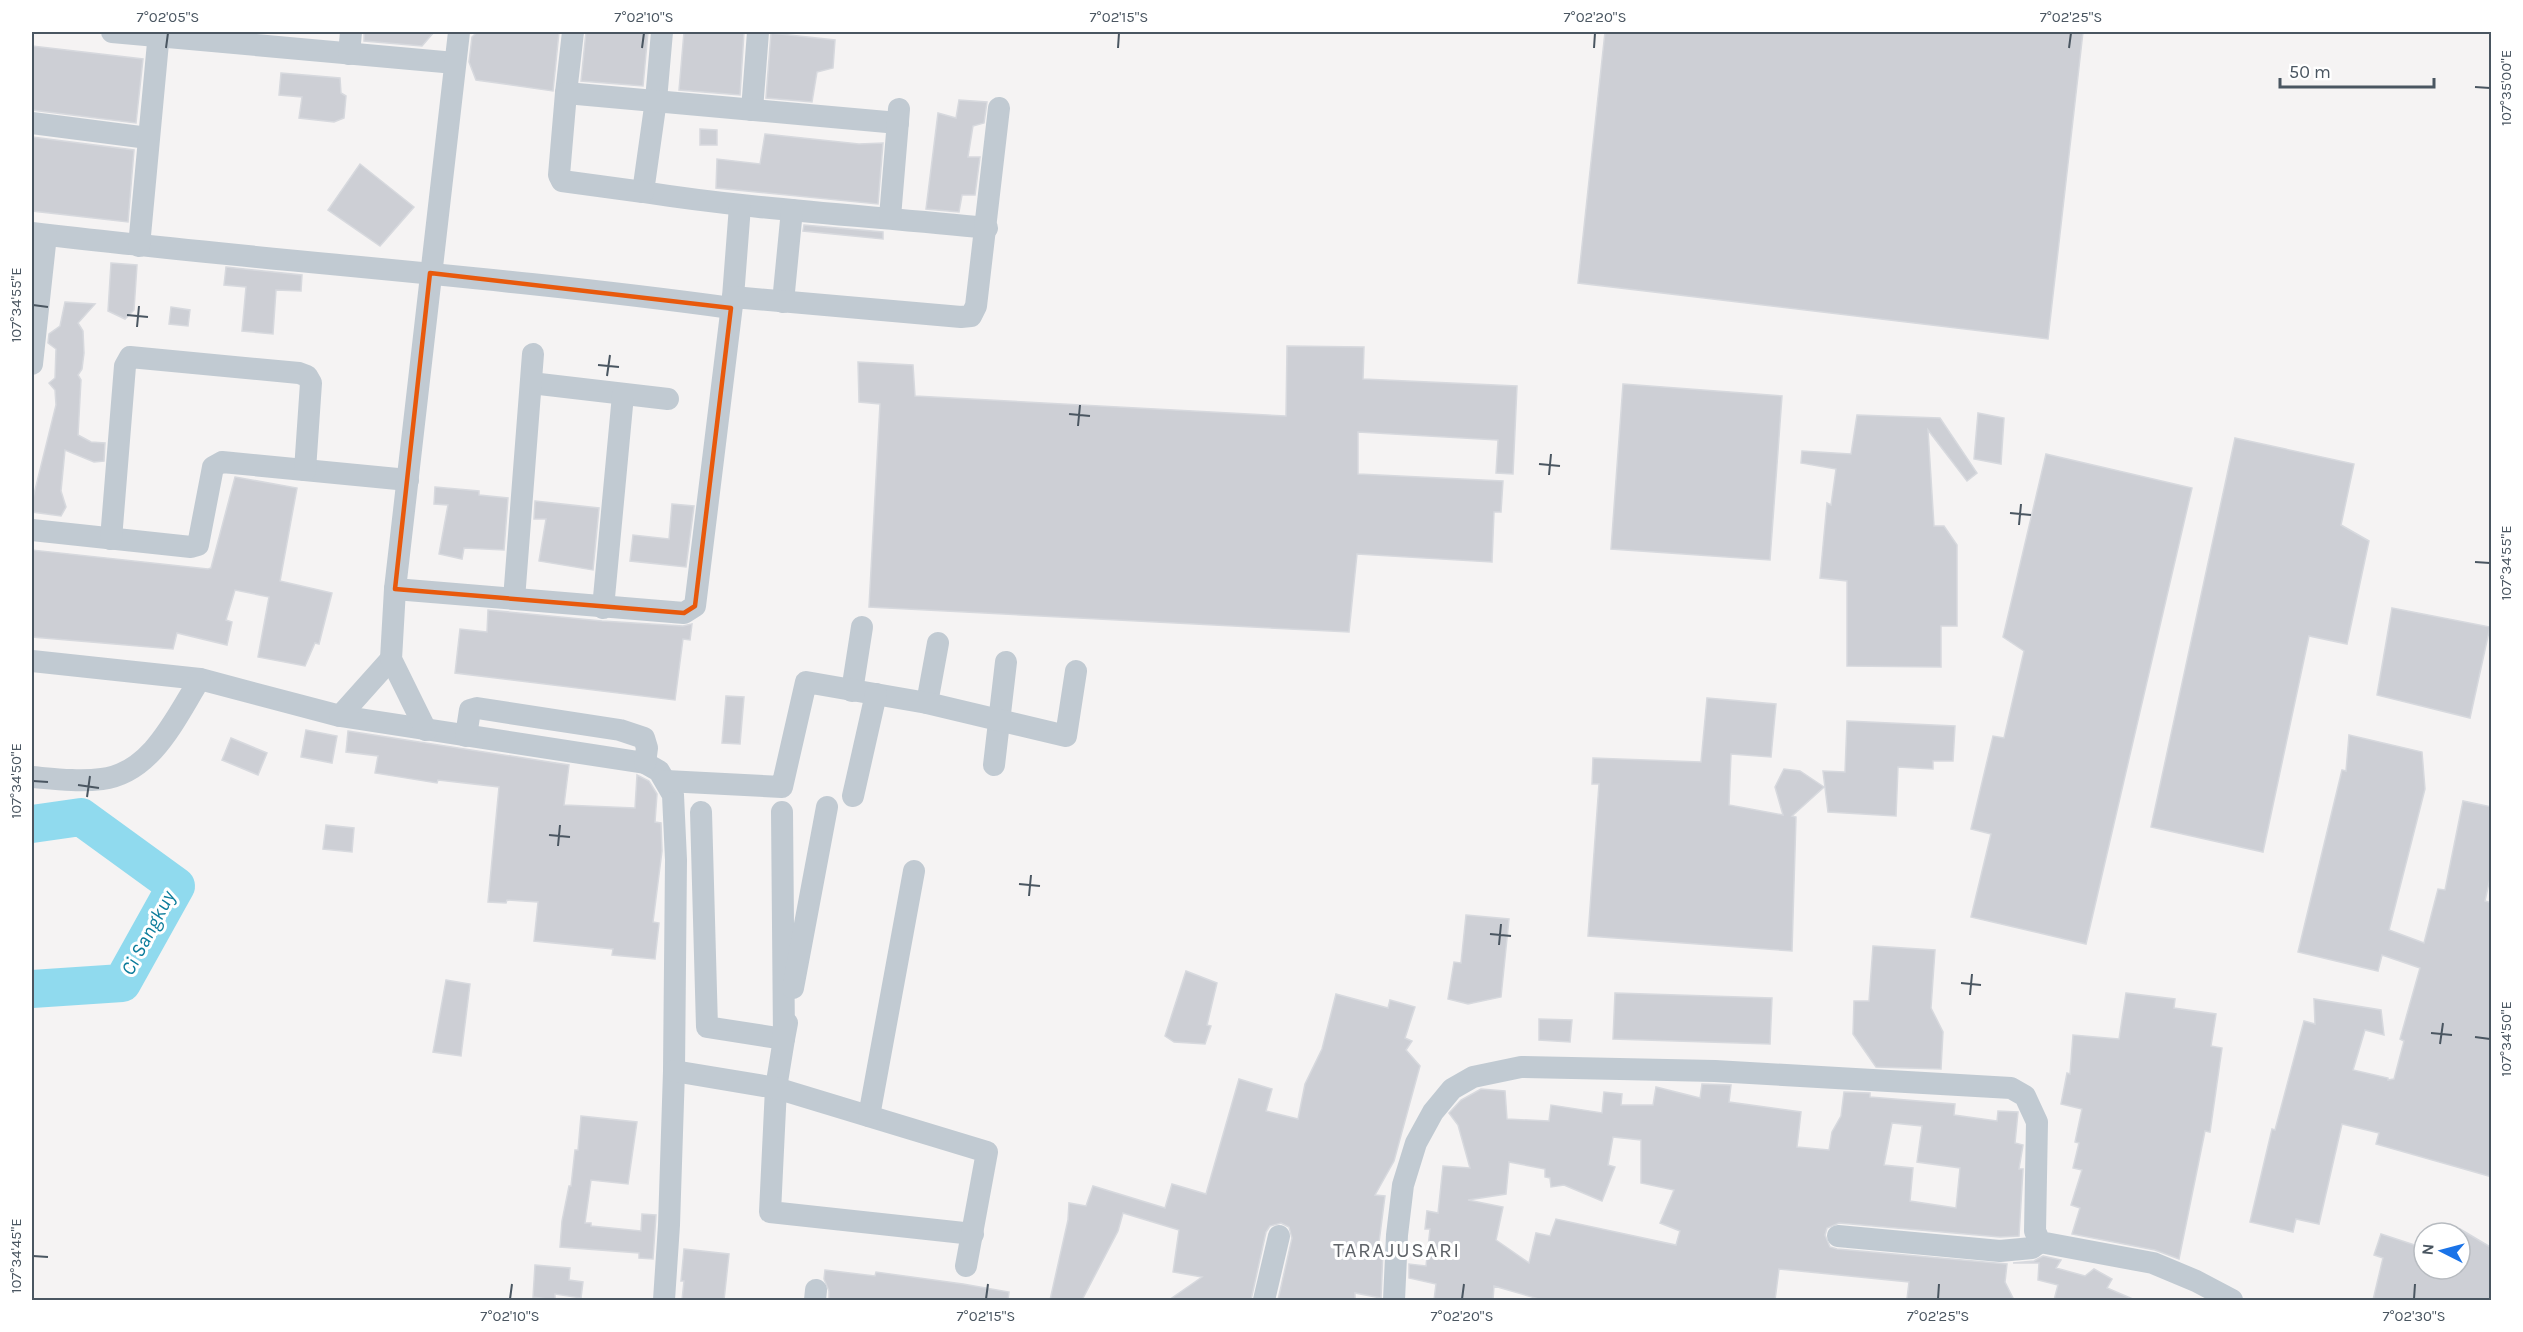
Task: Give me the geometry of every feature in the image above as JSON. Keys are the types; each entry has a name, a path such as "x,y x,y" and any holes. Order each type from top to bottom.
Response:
{"street":[{"path":"112,32 350,43 455,63"},
{"path":"426,730 391,658 395,589 459,32"},
{"path":"573,32 559,175 562,181 740,206 890,217 987,228"},
{"path":"643,192 656,100 662,32"},
{"path":"752,110 758,32"},
{"path":"139,246 159,34"},
{"path":"566,93 752,110 899,116 890,217"},
{"path":"32,364 39,234 139,246 732,302 783,302 971,316 976,306 987,228 999,108"},
{"path":"32,123 148,138"},
{"path":"395,589 684,613 694,606 732,302 740,206"},
{"path":"783,302 792,210"},
{"path":"514,599 533,354"},
{"path":"111,539 125,366 130,357 287,372 307,376 311,382 305,470"},
{"path":"531,383 668,399"},
{"path":"603,608 623,395"},
{"path":"32,530 191,547 198,545 213,467 217,463 408,480"},
{"path":"852,691 862,627"},
{"path":"927,703 938,643"},
{"path":"340,716 391,658"},
{"path":"32,661 200,679 340,716 645,763 659,771 673,795 676,860 674,1071 664,1300"},
{"path":"994,765 1006,662"},
{"path":"666,781 782,787 806,682 927,703 998,722 1066,736 1076,671"},
{"path":"32,777 104,779 133,767 153,752 200,679"},
{"path":"853,796 876,694"},
{"path":"827,807 776,1088 770,1212 973,1234"},
{"path":"701,812 707,1027 784,1039"},
{"path":"782,812 784,1039"},
{"path":"869,1116 914,871"},
{"path":"1394,1300 1397,1234 1403,1185 1416,1143 1433,1112 1452,1089 1473,1077 1511,1068 1714,1071 2011,1088 2025,1096 2037,1122 2035,1231 2040,1242"},
{"path":"674,1071 776,1088 987,1152 966,1266"},
{"path":"1264,1300 1279,1236"},
{"path":"1838,1236 2000,1251 2032,1248 2040,1242 2153,1263 2196,1281 2232,1300"}],"highlighted area":[{"path":"430,273 731,308 695,606 684,613 395,589"}],"building":[{"path":"364,32 434,32 422,46 364,41"},
{"path":"477,32 559,32 553,91 476,80 469,62 472,37"},
{"path":"586,32 648,32 643,86 581,81"},
{"path":"684,32 744,32 740,95 679,90"},
{"path":"1605,32 2083,32 2048,339 1578,283"},
{"path":"771,33 835,40 833,68 817,72 812,102 766,98"},
{"path":"32,46 143,59 136,123 32,110"},
{"path":"281,73 340,78 341,93 346,96 344,118 334,122 299,118 302,97 279,95"},
{"path":"959,100 987,102 984,123 973,126 968,157 980,157 975,195 962,195 959,212 926,209 938,113 956,118"},
{"path":"700,129 717,130 717,145 700,145"},
{"path":"765,134 859,144 883,143 878,204 716,188 717,159 760,164"},
{"path":"32,137 134,150 128,222 32,211"},
{"path":"360,164 414,207 380,246 328,210"},
{"path":"804,225 883,232 883,239 803,231"},
{"path":"111,263 137,265 134,310 125,319 108,311"},
{"path":"226,267 302,275 301,291 276,290 273,334 242,331 246,287 224,285"},
{"path":"65,302 95,304 78,323 83,331 84,353 82,369 78,375 81,380 78,435 91,442 105,443 104,461 94,462 65,450 61,491 66,507 61,516 32,512 32,502 56,405 55,390 49,383 55,378 56,349 48,343 49,334 60,326"},
{"path":"171,307 190,310 188,326 169,324"},
{"path":"1287,346 1364,347 1363,379 1517,386 1513,474 1496,473 1498,440 1358,432 1358,474 1503,481 1501,512 1494,512 1492,562 1357,554 1349,632 869,607 880,404 859,402 858,362 913,365 915,396 1286,416"},
{"path":"1623,384 1782,396 1770,560 1611,549"},
{"path":"1978,413 2004,418 2001,464 1974,459"},
{"path":"1857,415 1940,418 1977,473 1967,481 1928,430 1934,526 1944,526 1957,545 1957,626 1941,626 1941,667 1847,666 1847,581 1820,578 1827,503 1831,505 1836,469 1801,463 1802,451 1851,454"},
{"path":"2235,438 2354,464 2341,525 2369,541 2347,644 2309,636 2263,852 2151,827"},
{"path":"2046,454 2192,488 2086,944 1971,917 1991,834 1971,829 1993,736 2004,738 2024,651 2003,637"},
{"path":"235,477 297,488 280,581 332,593 319,644 315,643 305,666 258,657 269,597 235,590 226,620 232,622 227,645 177,633 173,649 32,637 32,550 211,568"},
{"path":"435,487 479,491 479,495 508,498 504,550 464,548 462,559 439,554 448,505 434,504"},
{"path":"535,501 599,508 593,570 539,561 546,519 534,519"},
{"path":"672,504 694,506 686,567 630,561 633,535 669,539"},
{"path":"2392,608 2490,627 2470,718 2377,695"},
{"path":"488,610 602,621 683,626 692,624 690,640 683,639 675,700 455,673 460,629 487,632"},
{"path":"726,696 744,697 740,744 722,743"},
{"path":"1707,698 1776,704 1771,757 1731,754 1729,805 1783,815 1775,787 1784,769 1800,771 1824,787 1792,816 1796,817 1792,951 1588,936 1599,784 1592,784 1593,758 1701,762"},
{"path":"1847,721 1955,726 1953,761 1933,761 1933,769 1898,767 1896,816 1828,812 1823,771 1845,772"},
{"path":"306,730 337,736 332,763 301,757"},
{"path":"348,731 569,765 564,805 635,808 637,775 649,781 657,794 655,822 661,823 662,851 653,922 659,923 655,959 612,955 613,949 534,941 538,902 507,900 506,903 488,902 499,787 438,780 437,783 375,773 378,756 346,752"},
{"path":"2349,735 2422,752 2425,789 2389,930 2424,943 2438,889 2445,890 2463,801 2492,807 2492,869 2485,901 2492,903 2492,1177 2376,1144 2379,1133 2342,1124 2319,1224 2296,1219 2293,1232 2250,1222 2272,1129 2275,1130 2304,1021 2315,1024 2314,999 2381,1010 2384,1035 2365,1030 2353,1070 2388,1078 2388,1080 2394,1079 2404,1041 2400,1039 2420,968 2382,955 2378,971 2298,952 2342,770 2346,771"},
{"path":"231,738 267,753 258,775 222,760"},
{"path":"326,825 354,828 352,852 323,849"},
{"path":"1466,915 1509,919 1501,997 1468,1004 1448,999 1454,962 1461,963"},
{"path":"1873,946 1935,950 1931,1008 1943,1032 1941,1069 1876,1067 1853,1034 1854,1001 1869,1001"},
{"path":"1186,971 1217,983 1207,1025 1211,1026 1205,1044 1174,1042 1165,1036"},
{"path":"446,980 470,984 461,1056 433,1052"},
{"path":"1615,993 1772,998 1770,1044 1613,1039"},
{"path":"2126,993 2175,999 2174,1008 2216,1014 2211,1046 2222,1048 2210,1132 2205,1131 2179,1259 2155,1250 2072,1234 2080,1208 2071,1205 2082,1170 2073,1168 2079,1143 2075,1142 2082,1109 2061,1104 2067,1073 2070,1074 2073,1035 2119,1039"},
{"path":"1336,994 1388,1008 1390,1000 1415,1007 1405,1038 1412,1041 1406,1050 1420,1066 1394,1161 1375,1195 1385,1196 1378,1250 1383,1251 1381,1298 1355,1293 1355,1300 1278,1300 1292,1238 1289,1227 1281,1223 1270,1226 1266,1232 1251,1300 1169,1300 1202,1277 1173,1272 1179,1230 1123,1213 1118,1231 1082,1300 1050,1300 1068,1220 1069,1203 1086,1206 1093,1186 1165,1208 1172,1184 1206,1194 1239,1079 1272,1089 1266,1111 1298,1119 1305,1084 1322,1049"},
{"path":"1539,1019 1572,1020 1570,1042 1539,1040"},
{"path":"1702,1084 1731,1085 1729,1102 1801,1112 1797,1147 1829,1150 1832,1132 1841,1116 1844,1092 1870,1093 1870,1097 1955,1104 1954,1115 1997,1121 1998,1111 2018,1112 2015,1143 2023,1145 2019,1169 2023,1169 2019,1236 2000,1237 1839,1223 1827,1228 1825,1235 1830,1247 1837,1249 2007,1264 2005,1282 2014,1300 1907,1299 1909,1282 1779,1269 1775,1300 1542,1300 1494,1286 1493,1300 1434,1300 1436,1284 1409,1278 1409,1264 1426,1266 1430,1229 1425,1229 1427,1211 1438,1213 1443,1166 1470,1168 1458,1125 1449,1113 1461,1100 1481,1089 1505,1091 1507,1119 1549,1121 1551,1105 1602,1113 1604,1092 1622,1094 1621,1105 1653,1105 1656,1087 1700,1098","holes":["1892,1123 1922,1126 1917,1162 1960,1168 1956,1208 1910,1201 1913,1168 1884,1165","1613,1137 1641,1140 1641,1183 1674,1190 1660,1223 1680,1231 1676,1245 1556,1219 1550,1236 1536,1233 1529,1263 1496,1240 1503,1207 1468,1200 1506,1194 1509,1162 1545,1169 1545,1177 1550,1178 1551,1187 1564,1185 1602,1201 1615,1167 1608,1165"]},
{"path":"581,1116 637,1122 628,1184 591,1180 585,1223 591,1223 591,1226 641,1231 642,1214 656,1215 653,1259 639,1258 639,1253 560,1247 562,1221 569,1186 571,1186 575,1150 578,1150"},
{"path":"2381,1234 2412,1244 2412,1281 2472,1281 2472,1236 2492,1248 2492,1300 2373,1300 2383,1258 2374,1255"},
{"path":"684,1249 729,1254 724,1300 682,1300"},
{"path":"2043,1256 2061,1260 2056,1268 2085,1276 2094,1269 2112,1279 2107,1288 2135,1300 2054,1300 2058,1285 2038,1280 2039,1263 2013,1263 2034,1261"},
{"path":"535,1265 570,1268 569,1280 583,1282 581,1298 555,1294 555,1300 533,1297"},
{"path":"825,1270 875,1276 876,1272 963,1284 1009,1292 1008,1300 829,1300 829,1291 824,1279"}],"waterway":[{"name":"Ci Sangkuy","path":"32,824 81,817 176,886 122,983 32,989"}],"district":[{"name":"TARAJUSARI","path":"1397,1250"}]}
